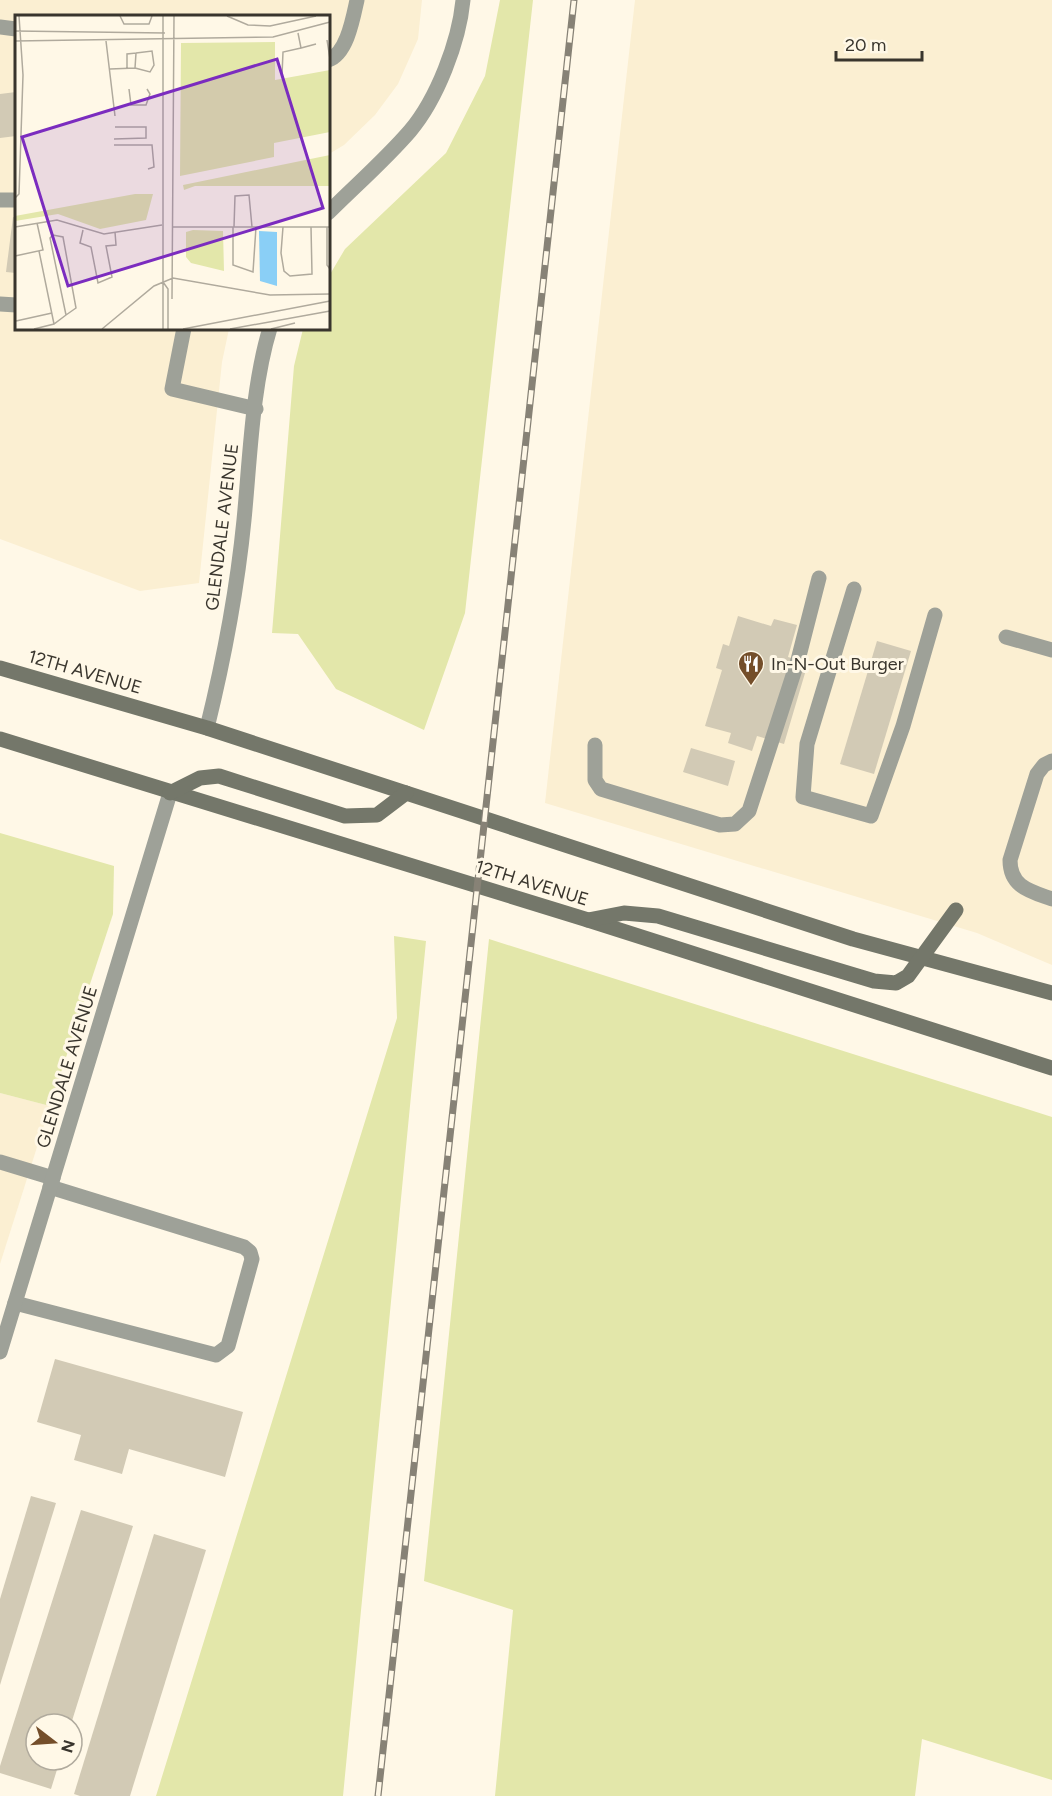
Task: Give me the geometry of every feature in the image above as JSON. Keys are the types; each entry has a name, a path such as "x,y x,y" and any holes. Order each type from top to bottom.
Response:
{"main road":[{"name":"12TH AVENUE","path":"0,668 207,728 853,939 1052,993"},
{"name":"12TH AVENUE","path":"0,739 588,920 1052,1068"},
{"path":"171,793 200,778 219,776 345,816 377,815 406,793"},
{"path":"588,920 624,913 658,916 874,981 896,983 909,976 956,910"}],"street":[{"path":"330,59 335,58 342,49 357,0"},
{"path":"330,210 411,130 435,90 449,58 461,21 463,0"},
{"path":"0,27 15,29"},
{"path":"0,304 15,305"},
{"path":"184,330 172,389 256,409"},
{"name":"GLENDALE AVENUE","path":"207,728 225,654 237,584 256,409 270,330"},
{"path":"595,745 595,780 601,789 720,825 735,824 743,818 759,780 791,680 819,578"},
{"path":"854,589 807,744 804,797 871,816 903,726 935,615"},
{"path":"1006,637 1052,650"},
{"path":"1052,760 1044,765 1037,774 1010,860 1010,870 1014,881 1022,888 1052,899"},
{"name":"GLENDALE AVENUE","path":"0,1352 4,1325 15,1303 171,793"},
{"path":"0,1162 52,1183 244,1247 250,1252 252,1259 228,1347 216,1355 15,1303"}],"shaded area":[{"path":"0,0 422,0 418,39 398,84 375,115 344,145 330,153 330,15 15,15 15,330 229,330 222,362 199,583 140,591 0,539"},
{"path":"635,0 1052,0 1052,965 977,933 545,803"},
{"path":"0,1093 50,1106 0,1264"}],"green space":[{"path":"500,0 533,0 465,613 424,730 336,689 298,634 272,633 294,366 303,330 330,330 330,274 345,249 446,153 485,76"},
{"path":"0,833 114,866 113,914 50,1106 0,1093"},
{"path":"394,936 426,941 343,1796 156,1796 397,1018"},
{"path":"489,939 1052,1117 1052,1780 922,1739 915,1796 495,1796 513,1610 424,1581"}],"building":[{"path":"15,92 15,136 0,138 0,94"},
{"path":"13,217 15,218 15,273 6,272"},
{"name":"In-N-Out Burger","path":"738,616 771,626 774,619 797,625 788,657 808,663 784,744 757,736 752,751 728,743 731,733 705,726 722,670 716,668 723,644 729,646"},
{"path":"877,641 911,651 874,774 840,764"},
{"path":"691,748 735,761 728,786 683,772"},
{"path":"55,1359 243,1412 225,1477 129,1449 122,1474 74,1460 81,1435 37,1422"},
{"path":"31,1496 56,1503 0,1685 0,1599"},
{"path":"81,1510 133,1526 75,1712 24,1712 24,1772 56,1772 51,1789 0,1773 0,1766"},
{"path":"154,1534 206,1550 130,1796 74,1794 81,1772 84,1772 84,1762"}],"railway":[{"path":"378,1796 574,0"}],"place":[{"name":"In-N-Out Burger","path":"751,687"}]}
